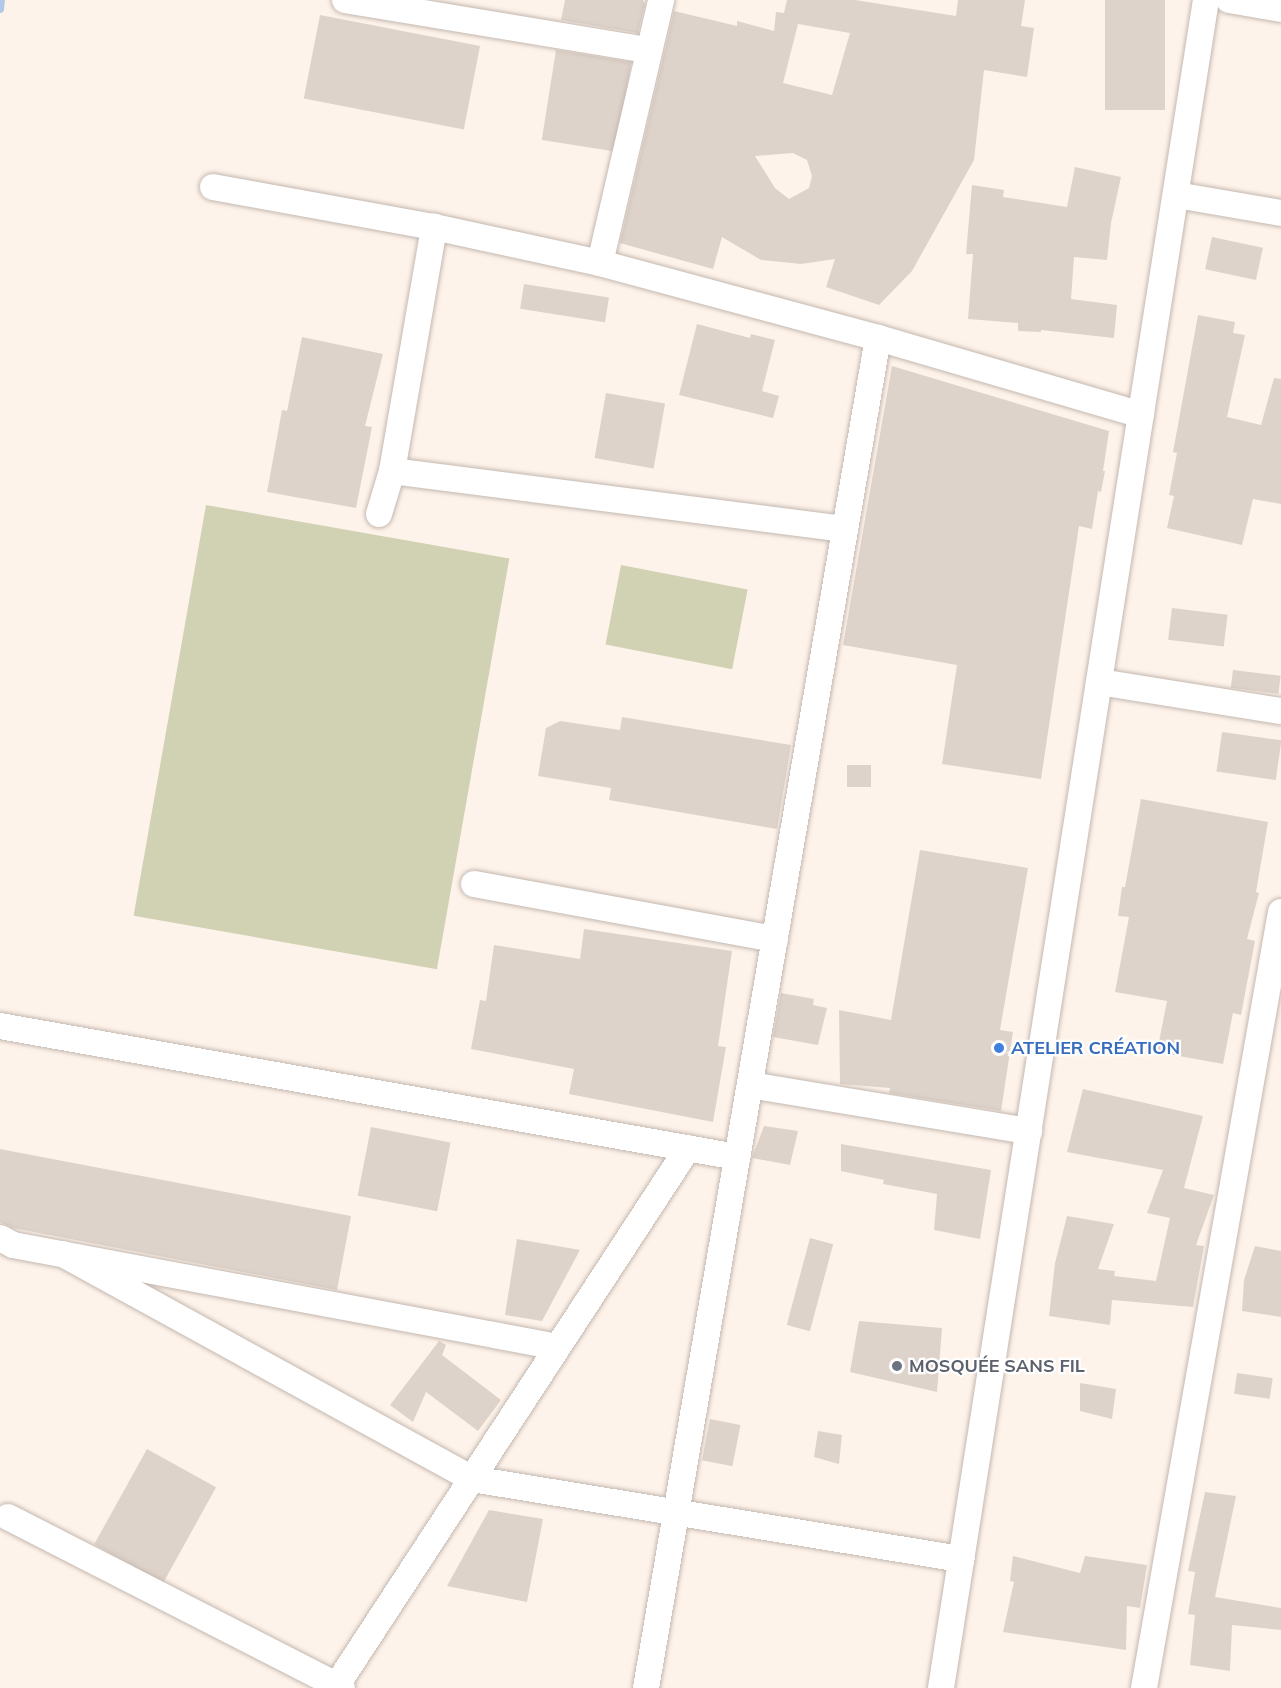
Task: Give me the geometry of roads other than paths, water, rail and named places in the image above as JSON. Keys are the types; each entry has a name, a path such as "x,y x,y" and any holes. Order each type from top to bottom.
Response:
{"street":[{"path":"345,0 463,10 648,50"},
{"path":"600,263 661,0"},
{"path":"941,1688 1206,0"},
{"path":"1229,0 1281,9"},
{"path":"213,187 434,227 600,263 878,338 1141,416"},
{"path":"1176,195 1281,213"},
{"path":"379,514 392,471 434,227"},
{"path":"646,1688 878,338"},
{"path":"392,471 845,529"},
{"path":"1099,682 1281,711"},
{"path":"474,884 775,939"},
{"path":"1144,1688 1281,912"},
{"path":"0,1026 737,1157"},
{"path":"750,1084 1029,1131"},
{"path":"8,1517 338,1687 688,1148"},
{"path":"0,1238 13,1245 558,1347"},
{"path":"63,1254 472,1479 961,1559"}],"waterway":[{"path":"0,9 1,0"}],"place":[{"name":"ATELIER CRÉATION","path":"999,1048"},
{"name":"MOSQUÉE SANS FIL","path":"897,1366"}]}
